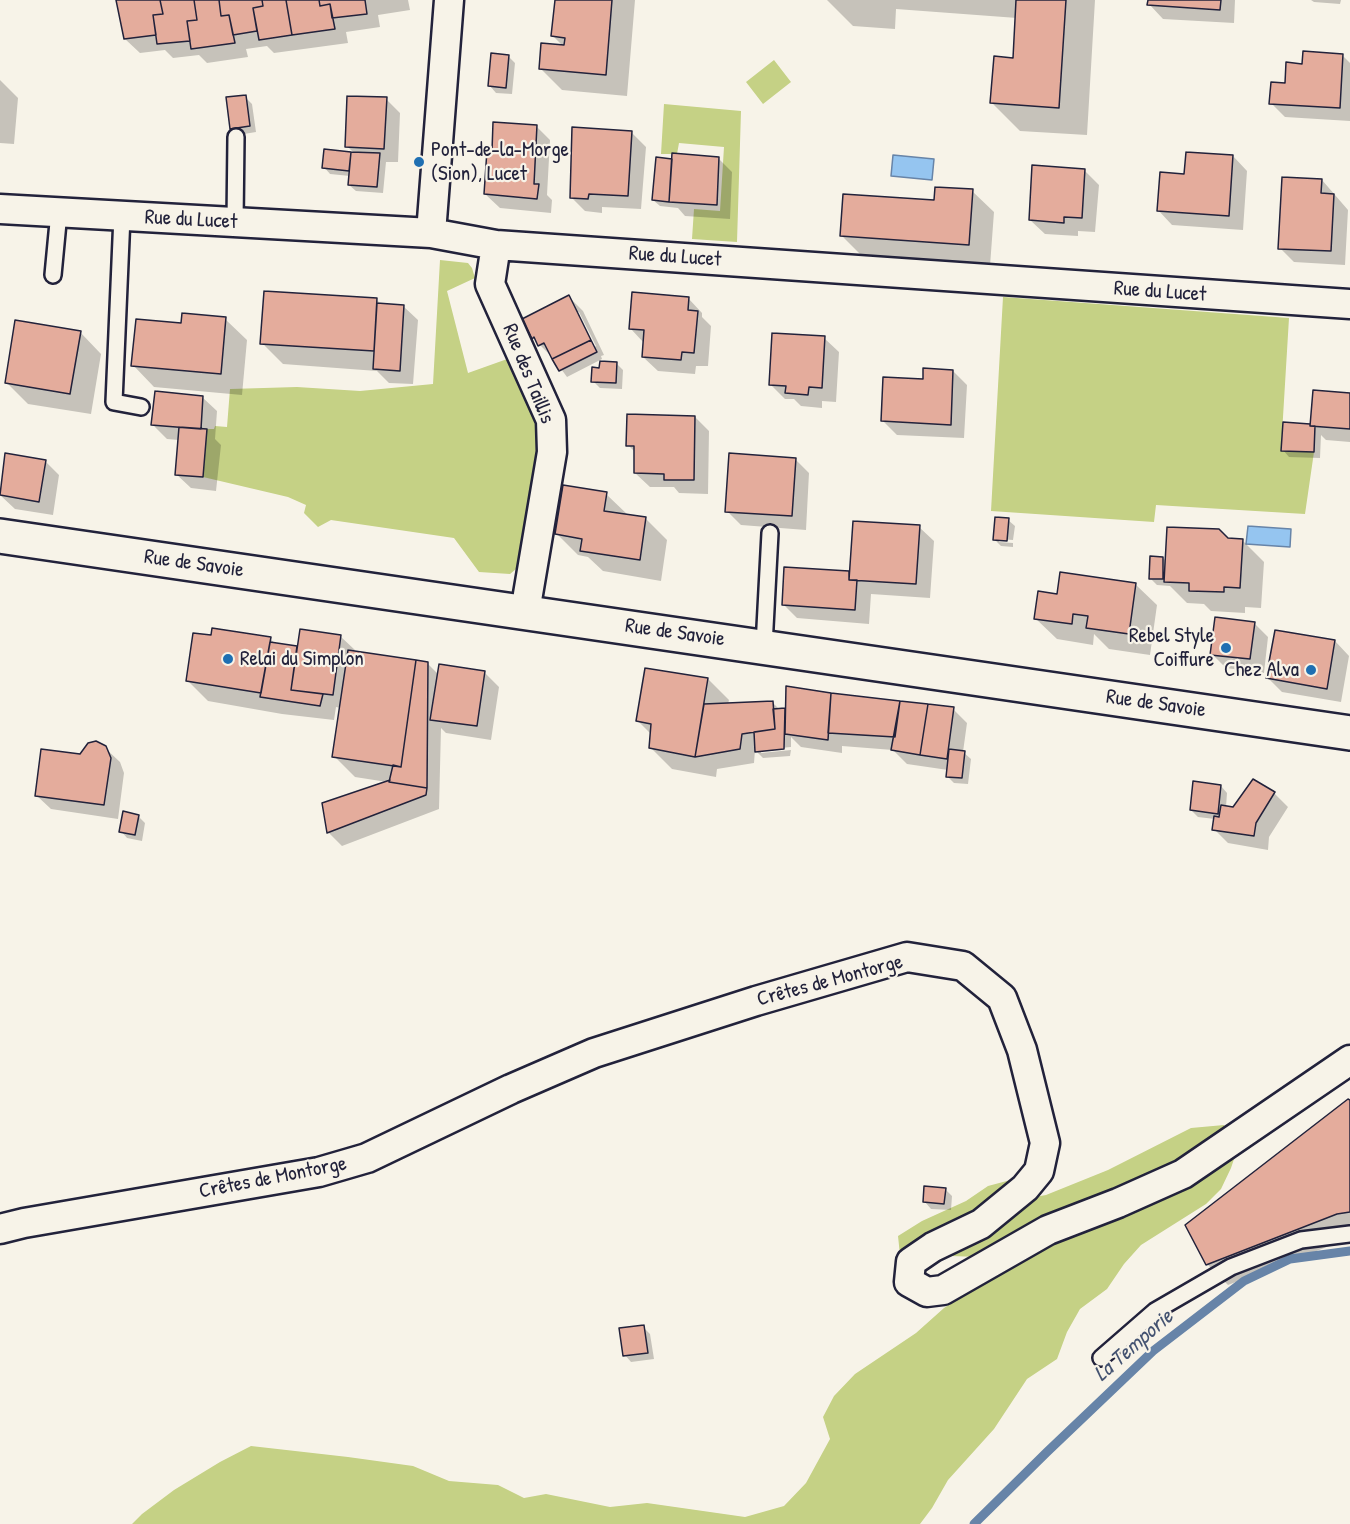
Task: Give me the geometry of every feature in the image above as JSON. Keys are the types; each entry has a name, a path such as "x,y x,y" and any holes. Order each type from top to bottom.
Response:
{"main road":[{"name":"Rue de Savoie","path":"0,536 1350,733"}],"street":[{"path":"431,233 449,0"},
{"name":"Rue du Lucet","path":"0,208 431,233 496,244 1350,304"},
{"name":"Rue des Taillis","path":"496,244 489,284 551,420 552,452 525,612"},
{"name":"Crêtes de Montorge","path":"0,1229 24,1222 319,1172 367,1158 511,1089 594,1053 756,1000 907,957 963,966 1002,998 1022,1050 1045,1143 1039,1171 1025,1188 981,1224 933,1247 911,1262 909,1282 927,1292 944,1290 1048,1230 1183,1174 1350,1060"}],"lane":[{"path":"235,222 236,137"},
{"path":"53,275 58,212"},
{"path":"122,216 114,402 141,407"},
{"path":"764,646 770,533"},
{"path":"1101,1358 1155,1311 1231,1267 1301,1240 1350,1233"}],"green space":[{"path":"774,60 791,82 763,104 746,82"},
{"path":"664,104 741,111 737,242 692,239 694,209 720,211 724,147 679,143 677,154 661,154"},
{"path":"440,260 468,263 475,278 447,291 468,373 510,358 542,435 522,557 516,569 510,574 479,572 454,538 331,520 318,527 304,513 306,505 288,497 203,477 207,429 214,429 215,426 227,427 230,389 297,387 360,391 433,384"},
{"path":"1003,297 1289,318 1281,450 1314,452 1305,514 1156,505 1154,522 991,511"},
{"path":"1224,1125 1236,1153 1221,1189 1206,1204 1141,1245 1124,1264 1107,1289 1080,1309 1067,1332 1057,1359 1027,1379 994,1429 948,1480 920,1524 132,1524 174,1490 251,1446 413,1466 449,1481 498,1485 524,1498 546,1494 610,1507 647,1503 745,1517 784,1506 806,1483 830,1439 823,1417 834,1396 855,1374 916,1333 944,1308 1006,1266 1046,1243 1089,1230 1093,1209 979,1257 951,1256 932,1242 900,1255 898,1236 922,1221 966,1201 988,1186 1018,1178 1019,1200 1046,1195 1108,1170 1191,1128"}],"water":[{"path":"893,155 934,159 932,180 891,176"},
{"path":"1248,526 1291,529 1290,547 1246,544"}],"building":[{"path":"116,0 160,0 163,14 153,15 156,35 124,39"},
{"path":"160,0 194,0 197,20 187,21 190,41 157,44 153,15 163,14"},
{"path":"194,0 219,0 221,16 229,15 235,43 191,49 187,21 197,20"},
{"path":"219,0 262,0 263,6 253,8 257,31 233,35 229,15 221,16"},
{"path":"262,0 286,0 292,35 259,40 253,8 263,6"},
{"path":"286,0 319,0 320,6 330,4 335,29 292,35"},
{"path":"319,0 365,0 367,14 332,18 330,4 320,6"},
{"path":"555,0 612,0 606,75 539,69 541,43 564,45 565,38 551,36"},
{"path":"1016,0 1066,0 1059,108 990,103 994,56 1013,58"},
{"path":"1148,0 1221,0 1220,10 1147,5"},
{"path":"1303,51 1343,54 1340,108 1269,104 1271,82 1285,83 1286,62 1302,64"},
{"path":"491,53 509,55 506,88 488,86"},
{"path":"246,95 250,126 230,129 226,97"},
{"path":"347,96 387,97 384,149 345,147"},
{"path":"493,122 537,125 534,184 539,184 537,199 484,194 487,150 492,151"},
{"path":"572,127 632,131 628,196 589,194 588,199 570,198"},
{"path":"324,149 351,152 349,171 322,168"},
{"path":"351,152 380,153 377,187 348,185"},
{"path":"1186,152 1233,155 1229,216 1157,211 1160,172 1184,174"},
{"path":"672,153 719,157 717,205 669,202"},
{"path":"656,157 672,159 669,202 652,200"},
{"path":"1032,165 1085,169 1082,218 1064,217 1064,223 1029,220"},
{"path":"1282,177 1322,179 1321,193 1334,194 1331,251 1278,249"},
{"path":"935,187 973,189 969,245 840,236 843,194 934,200"},
{"path":"264,291 377,298 374,351 260,344"},
{"path":"632,292 689,297 688,310 698,311 694,353 682,352 681,360 642,357 644,330 629,329"},
{"path":"569,295 591,340 552,359 544,343 538,346 534,337 532,339 522,319"},
{"path":"377,303 404,305 400,371 373,369"},
{"path":"182,313 226,317 221,374 131,366 136,319 181,323"},
{"path":"15,320 81,331 70,394 5,383"},
{"path":"772,333 825,336 822,388 809,387 808,395 785,393 786,386 769,385"},
{"path":"591,340 597,352 559,371 552,359"},
{"path":"600,361 617,362 616,383 591,382 592,367 599,368"},
{"path":"923,368 953,370 951,425 881,421 883,377 923,379"},
{"path":"1313,390 1350,393 1350,429 1310,426"},
{"path":"155,391 203,396 201,429 151,425"},
{"path":"627,414 695,416 694,480 664,480 664,474 634,473 634,446 626,446"},
{"path":"1283,422 1315,426 1314,452 1281,451"},
{"path":"179,427 207,429 203,477 175,475"},
{"path":"5,453 46,460 39,502 0,495"},
{"path":"729,453 796,458 792,516 725,512"},
{"path":"563,485 607,492 604,511 646,517 640,560 580,551 582,539 555,534"},
{"path":"995,517 1009,518 1007,541 993,540"},
{"path":"853,521 920,525 916,584 849,580"},
{"path":"1167,527 1219,529 1228,538 1243,539 1240,588 1224,587 1224,592 1189,591 1189,583 1164,582"},
{"path":"1150,556 1163,557 1163,579 1149,579"},
{"path":"784,567 849,571 849,580 857,580 855,610 782,605"},
{"path":"1060,572 1136,583 1129,634 1086,628 1088,616 1073,614 1072,624 1034,619 1038,591 1057,594"},
{"path":"1215,617 1255,622 1250,659 1210,655"},
{"path":"212,628 271,637 261,693 186,681 193,633 211,635"},
{"path":"300,629 341,635 333,695 291,690"},
{"path":"1275,630 1335,640 1327,689 1266,678"},
{"path":"270,642 297,646 291,690 323,694 320,706 260,697"},
{"path":"348,650 416,660 401,767 332,757"},
{"path":"416,660 428,662 427,788 389,782 393,765 401,767"},
{"path":"439,664 485,671 477,726 430,720"},
{"path":"645,668 708,678 695,757 649,748 651,724 636,721"},
{"path":"786,686 831,693 828,740 785,734"},
{"path":"831,693 900,701 895,737 828,733"},
{"path":"773,701 775,729 742,734 740,749 695,757 704,704"},
{"path":"900,701 928,704 920,755 891,750"},
{"path":"928,704 954,707 947,759 920,755"},
{"path":"785,708 784,749 755,752 754,732 775,729 773,709"},
{"path":"96,741 106,746 111,758 104,805 35,796 41,749 80,754 88,743"},
{"path":"949,749 965,751 962,778 946,777"},
{"path":"1253,779 1275,792 1256,823 1254,836 1212,830 1214,816 1219,817 1221,805 1233,807"},
{"path":"390,780 389,782 427,788 426,795 327,833 322,803"},
{"path":"1193,781 1221,785 1218,814 1190,810"},
{"path":"123,811 139,815 135,835 119,832"},
{"path":"1348,1099 1350,1100 1350,1212 1337,1214 1206,1265 1185,1225"},
{"path":"924,1186 946,1188 944,1204 923,1202"},
{"path":"644,1325 648,1353 623,1356 619,1328"}],"waterway":[{"name":"La Temporie","path":"974,1524 1153,1351 1244,1281 1290,1259 1350,1251"}],"place":[{"name":"Pont-de-la-Morge (Sion), Lucet","path":"419,162"},
{"name":"Rebel Style Coiffure","path":"1226,648"},
{"name":"Relai du Simplon","path":"228,659"},
{"name":"Chez Alva","path":"1311,670"}]}
